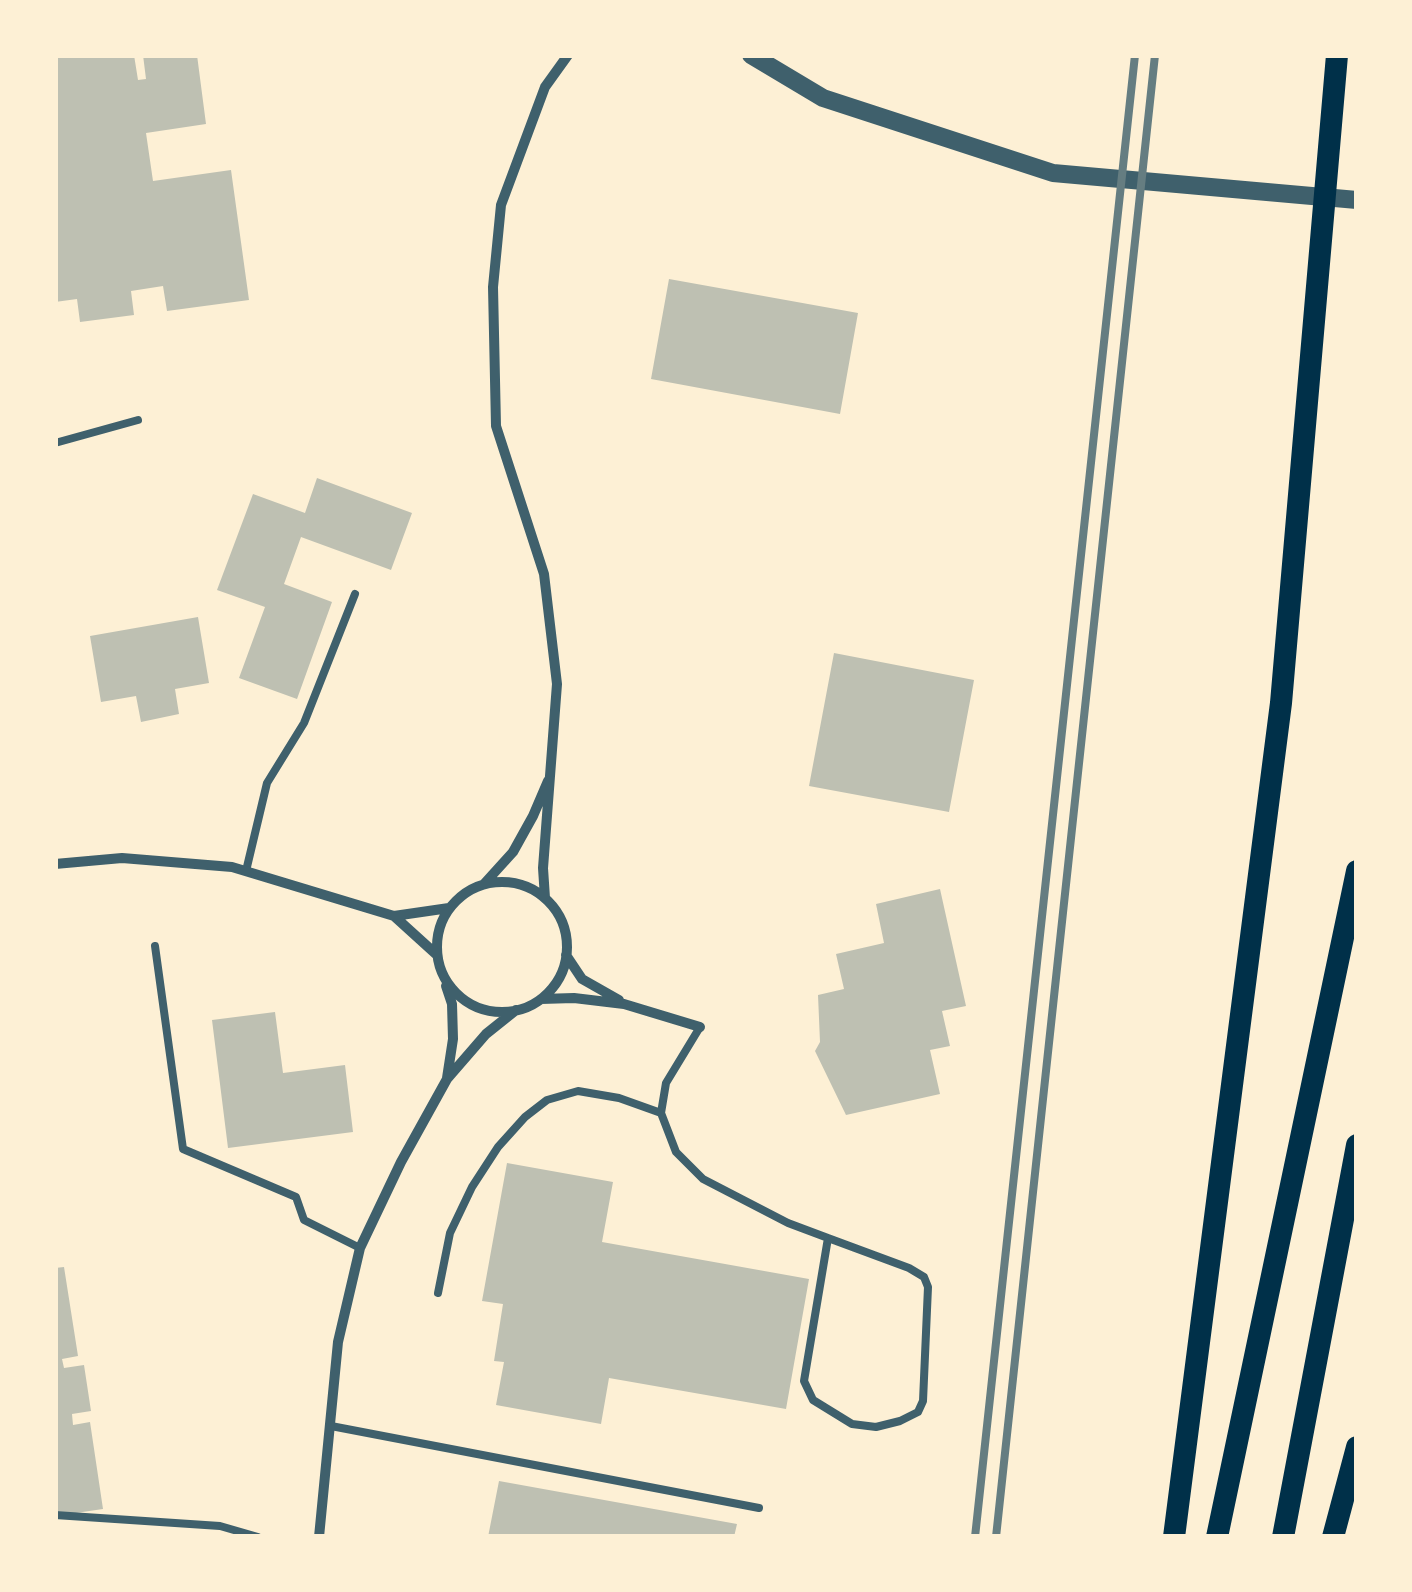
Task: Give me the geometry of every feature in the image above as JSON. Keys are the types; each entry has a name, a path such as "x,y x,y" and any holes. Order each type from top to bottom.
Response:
{"highway":[{"path":"1174,1537 1281,702 1337,55"},
{"path":"1217,1537 1357,872"},
{"path":"1283,1537 1357,1145"},
{"path":"1334,1537 1357,1446"}],"street":[{"path":"546,898 544,868 557,684 544,574 496,426 492,287 501,205 545,87 568,55"},
{"path":"750,55 823,98 1053,172 1357,200"},
{"path":"484,884 513,852 534,816 552,771"},
{"path":"55,864 122,858 232,867 394,916 449,908"},
{"path":"447,1078 452,1004 437,955 438,930 449,908 466,892 484,884 510,882 532,889 557,912 565,932 566,955 558,980 541,999"},
{"path":"394,916 437,955"},
{"path":"566,955 582,979 624,1004"},
{"path":"443,975 454,992 471,1005 493,1012 516,1010"},
{"path":"319,1537 338,1342 360,1248 447,1078 486,1034 516,1010 541,999 624,1004 700,1027"}],"lane":[{"path":"55,444 138,420"},
{"path":"246,871 267,783 304,723 355,594"},
{"path":"155,946 183,1148 296,1197 304,1220 360,1248"},
{"path":"700,1027 666,1083 661,1113 676,1152 704,1179 788,1223 828,1238 924,1277 928,1286 922,1401 918,1412 900,1421 876,1427 852,1424 813,1400 804,1382 828,1238"},
{"path":"438,1293 450,1233 472,1187 524,1116 547,1100 578,1090 619,1098 661,1113"},
{"path":"332,1426 759,1508"},
{"path":"55,1515 220,1526 258,1537"}],"building":[{"path":"55,55 134,55 138,80 146,79 143,55 197,55 206,124 146,133 153,181 231,170 249,300 167,311 163,286 131,291 134,315 80,322 77,299 55,302"},
{"path":"669,279 858,313 840,414 651,379"},
{"path":"317,478 412,513 391,570 301,537 284,584 332,602 297,699 239,678 265,607 217,590 253,494 305,513"},
{"path":"198,617 209,683 175,689 179,714 141,722 136,696 101,702 90,636"},
{"path":"834,653 974,680 949,812 809,786"},
{"path":"940,889 966,1006 942,1011 950,1046 930,1050 940,1094 846,1115 815,1051 820,1042 818,995 844,989 836,954 884,943 876,904"},
{"path":"275,1012 283,1073 345,1065 353,1132 228,1148 212,1020"},
{"path":"507,1163 613,1182 602,1242 809,1279 786,1409 609,1378 601,1424 496,1405 504,1362 494,1361 503,1304 482,1301"},
{"path":"64,1267 78,1356 62,1359 64,1368 84,1365 91,1411 72,1414 73,1425 90,1422 103,1509 55,1516 55,1268"},
{"path":"499,1481 737,1524 734,1537 488,1537"}],"railway":[{"path":"975,1537 1135,55"},
{"path":"996,1537 1155,55"}]}
